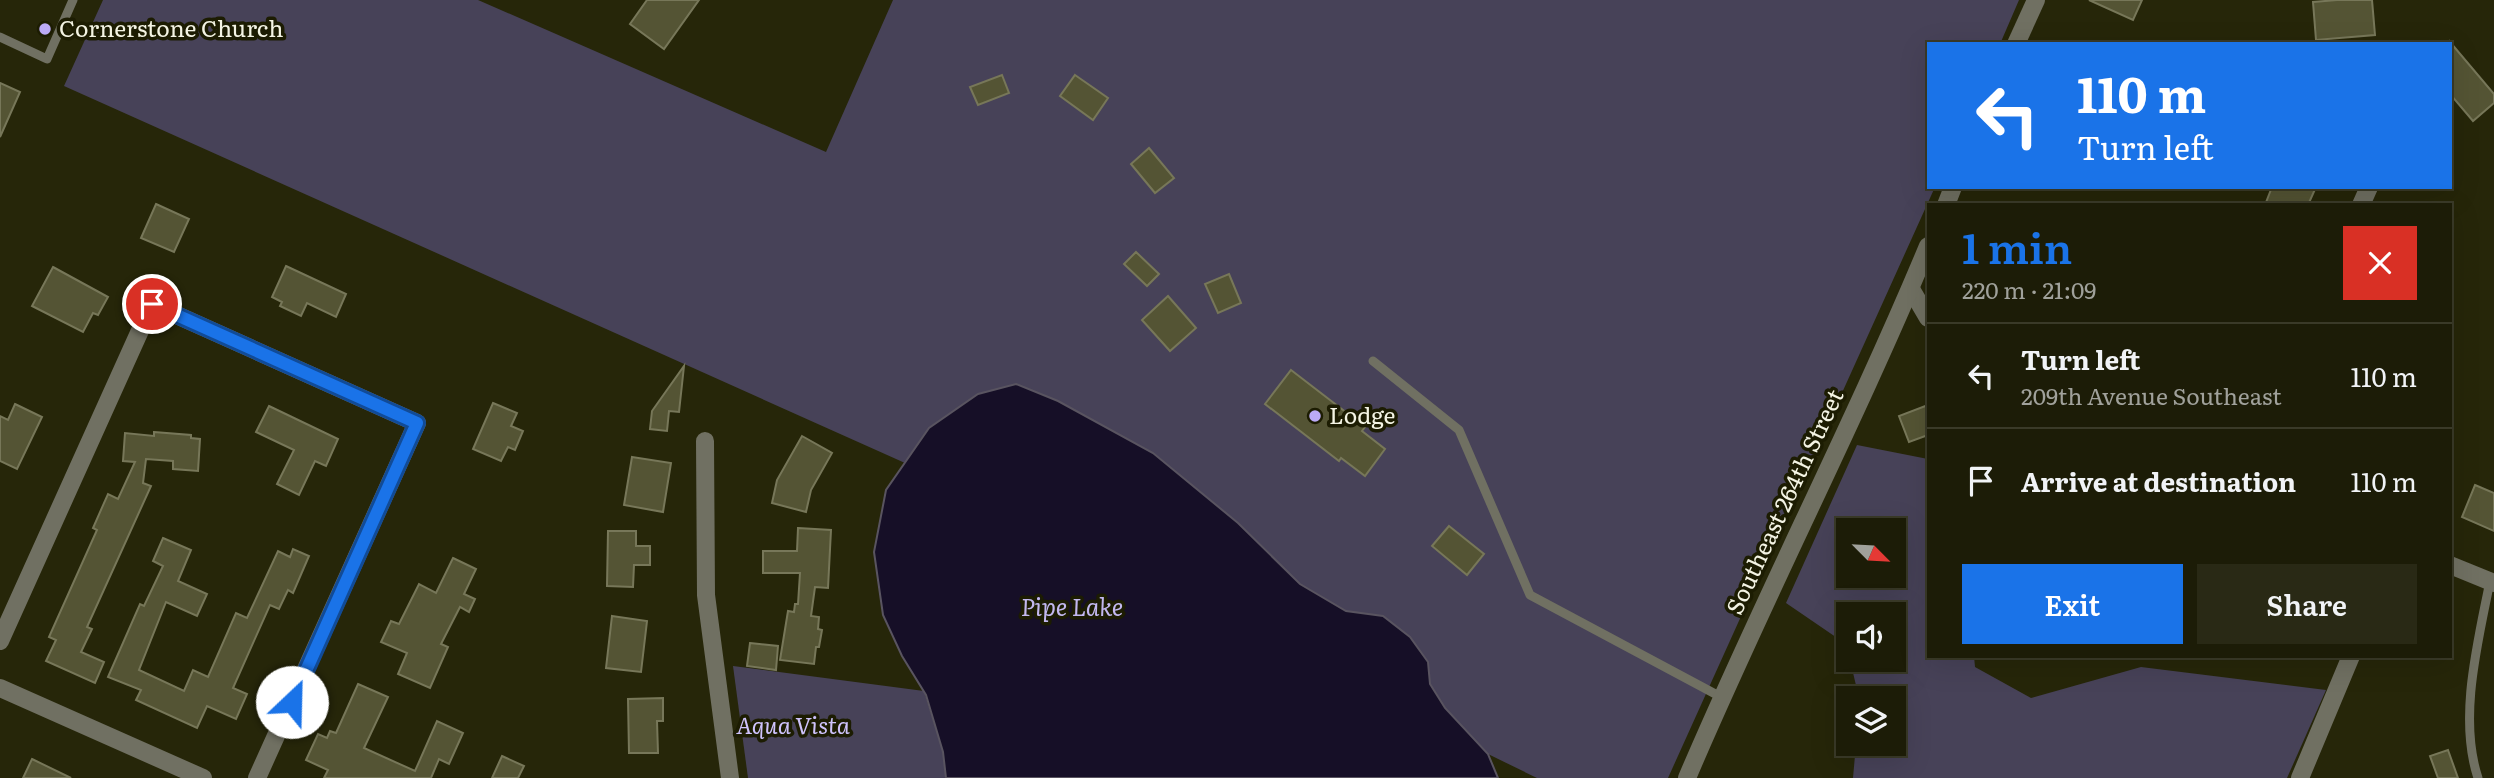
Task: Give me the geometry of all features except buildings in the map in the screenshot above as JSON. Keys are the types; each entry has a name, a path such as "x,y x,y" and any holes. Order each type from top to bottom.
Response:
{"street":[{"path":"2017,42 2036,0"},
{"name":"Southeast 264th Street","path":"1687,778 1721,697 1911,289 1927,249"},
{"path":"1911,289 1927,316"},
{"path":"0,641 152,304 417,423 257,778"},
{"path":"705,441 706,595 730,778"},
{"path":"2452,566 2492,582"},
{"path":"2301,778 2350,658"},
{"path":"0,688 203,778"}],"lane":[{"path":"0,37 47,59 73,0"},
{"path":"1373,361 1459,430 1530,595 1721,697"},
{"path":"2478,778 2471,757 2472,678 2492,582"}],"green space":[{"path":"103,0 478,0 826,152 893,0 2019,0 2001,42 1927,42 1927,189 1934,189 1668,778 1537,778 1488,754 1445,708 1430,684 1427,662 1383,616 1346,611 1300,584 1238,523 1153,454 1058,401 1015,384 929,428 905,463 64,86"},
{"path":"1857,445 1927,459 1927,658 1974,658 1975,667 2031,698 2141,667 2326,690 2287,778 1853,778 1855,756 1906,756 1906,686 1856,686 1853,672 1906,672 1906,602 1836,602 1836,637 1786,603"},
{"name":"Aqua Vista","path":"733,666 924,691 943,752 946,778 748,778"}],"water":[{"name":"Pipe Lake","path":"1016,384 1058,401 1153,453 1238,523 1300,584 1346,611 1383,616 1410,637 1428,662 1430,684 1445,708 1488,754 1498,778 946,778 943,752 926,695 902,656 883,615 874,552 886,490 929,428 978,394"}],"place":[{"name":"Cornerstone Church","path":"45,29"},
{"name":"Lodge","path":"1315,416"}],"route":[{"path":"152,304 417,423 292,702"}]}
